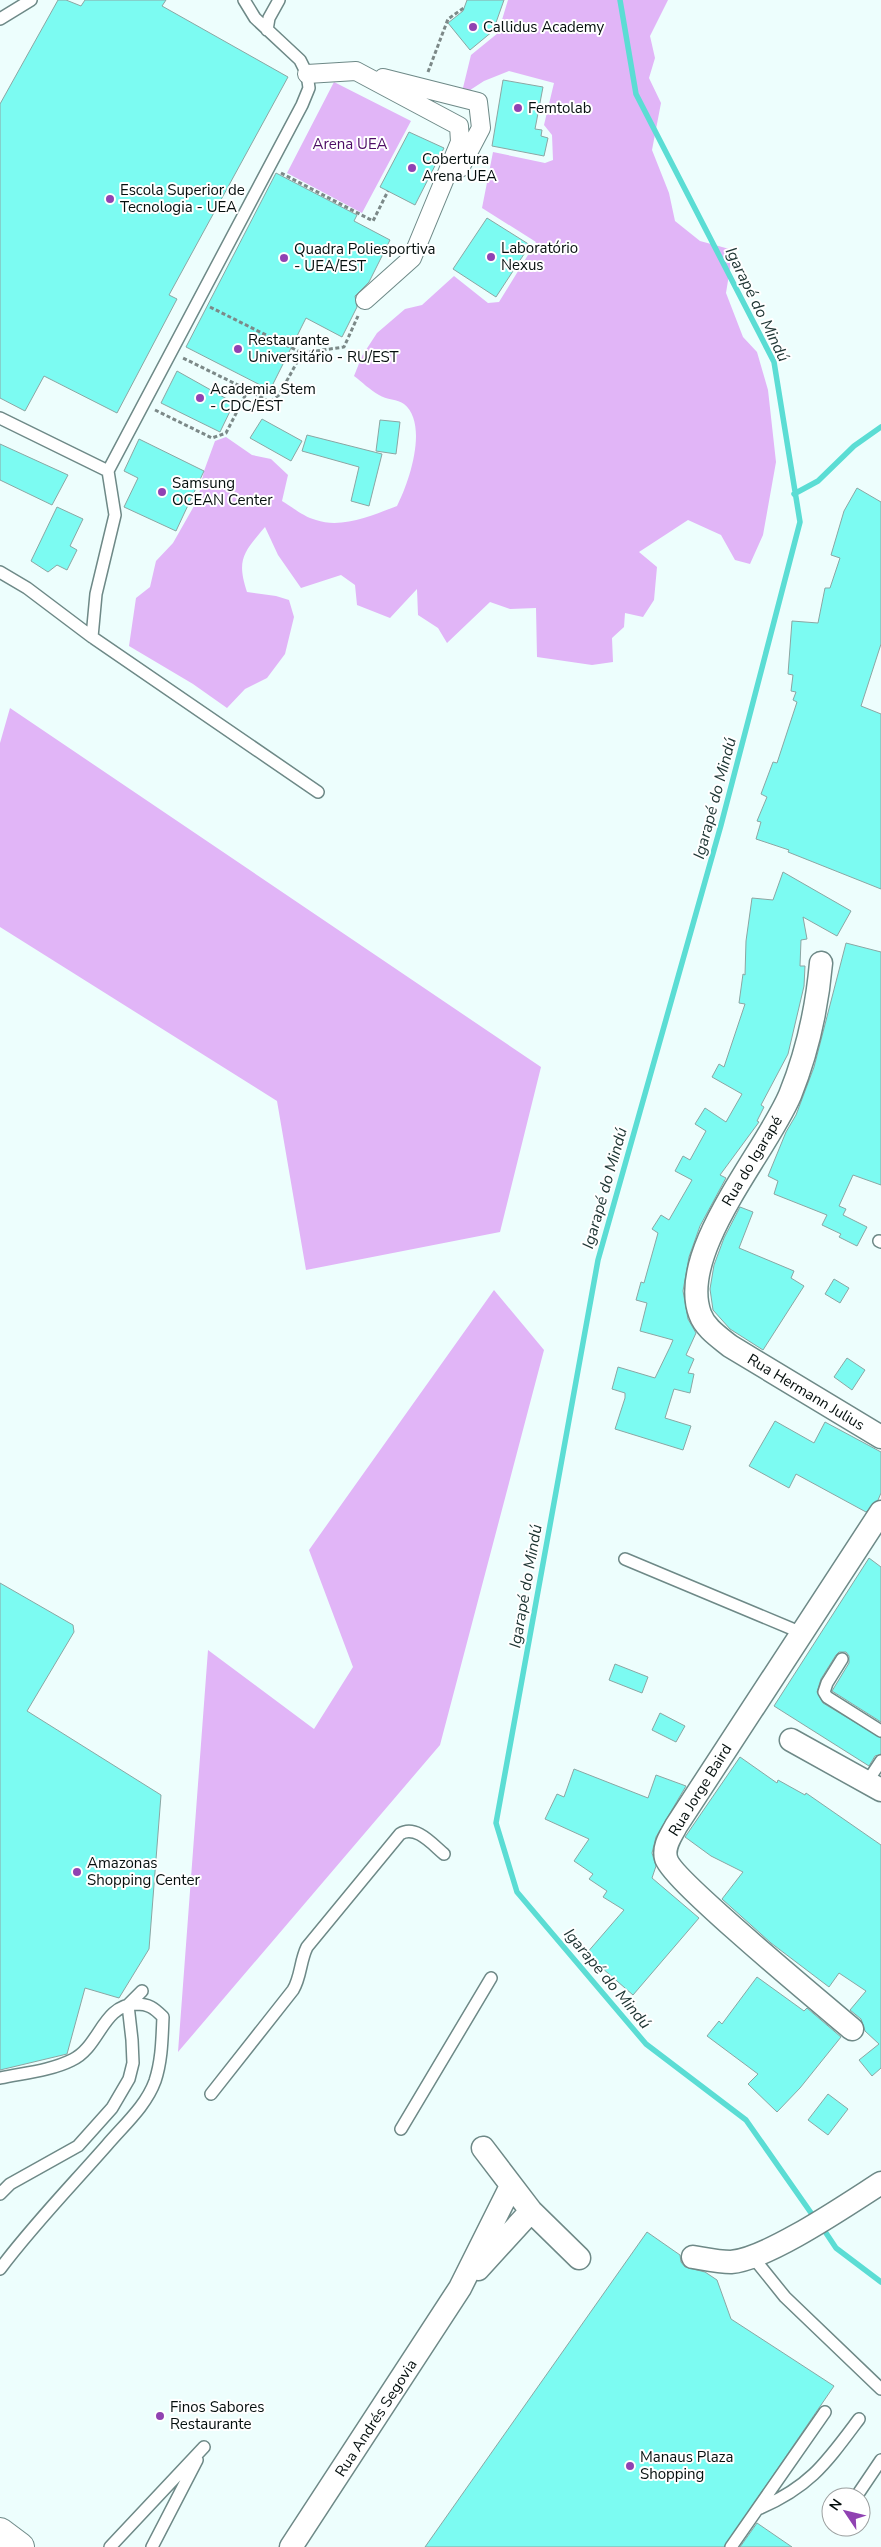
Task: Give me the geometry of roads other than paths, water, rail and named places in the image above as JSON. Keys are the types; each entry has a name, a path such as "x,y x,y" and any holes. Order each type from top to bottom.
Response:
{"main road":[{"path":"0,2532 20,2547"}],"street":[{"path":"308,74 356,70 478,102 481,128 412,258 365,300"},
{"path":"356,70 459,126 460,142 412,258"},
{"name":"Rua do Igarapé","path":"730,1346 711,1331 700,1314 697,1294 698,1274 711,1233 775,1125 790,1095 807,1049 818,994 821,963"},
{"name":"Rua Hermann Julius","path":"730,1346 881,1437"},
{"name":"Rua Jorge Baird","path":"852,2029 695,1892 669,1867 665,1856 666,1844 676,1826 881,1512"},
{"path":"791,1740 874,1786"},
{"path":"483,2148 532,2211 579,2258"},
{"name":"Rua Andrés Segovia","path":"291,2547 460,2288 511,2186"},
{"path":"692,2257 731,2262 752,2256 774,2247 872,2188"},
{"name":"Rua Andrés Segovia","path":"460,2288 532,2211"}],"lane":[{"path":"0,19 31,0"},
{"path":"92,637 96,594 115,514 108,471 302,105 309,88 308,74 300,60 255,18 244,0"},
{"path":"267,30 270,18 280,0"},
{"path":"0,418 108,471"},
{"path":"0,572 27,588 92,637 318,792"},
{"path":"625,1558 802,1634"},
{"path":"842,1659 827,1683 824,1692 827,1697 881,1731"},
{"path":"874,1786 881,1761"},
{"path":"211,2094 292,1990 307,1947 400,1834 406,1830 413,1830 444,1854"},
{"path":"401,2129 491,1978"},
{"path":"128,2005 142,1991"},
{"path":"0,2194 10,2184 78,2146 112,2108 129,2079 132,2063 132,2040 128,2005"},
{"path":"0,2078 72,2060 87,2050 118,2008 128,2005 151,2006 163,2016 162,2048 155,2082 141,2106 25,2236 0,2269"},
{"path":"752,2256 785,2296 881,2389"},
{"path":"731,2547 825,2412"},
{"path":"758,2508 780,2499 808,2481 828,2461 859,2419"},
{"path":"110,2547 204,2447 152,2547"},
{"path":"863,2487 881,2460"}],"waterway":[{"name":"Igarapé do Mindú","path":"620,0 636,94 774,362 800,522 721,825 598,1260 496,1823 517,1892 646,2044 746,2120 816,2220"},
{"path":"794,494 818,481 854,446 881,427"},
{"name":"Igarapé do Mindú","path":"822,2227 836,2248 881,2282"}],"place":[{"name":"Callidus Academy","path":"473,27"},
{"name":"Femtolab","path":"518,108"},
{"name":"Cobertura Arena UEA","path":"412,168"},
{"name":"Escola Superior de Tecnologia - UEA","path":"110,199"},
{"name":"Laboratório Nexus","path":"491,257"},
{"name":"Quadra Poliesportiva - UEA/EST","path":"284,258"},
{"name":"Restaurante Universitário - RU/EST","path":"238,349"},
{"name":"Academia Stem - CDC/EST","path":"200,398"},
{"name":"Samsung OCEAN Center","path":"162,492"},
{"name":"Amazonas Shopping Center","path":"77,1872"},
{"name":"Finos Sabores Restaurante","path":"160,2416"},
{"name":"Manaus Plaza Shopping","path":"630,2466"}],"park label":[{"name":"Arena UEA","path":"350,144"}]}
